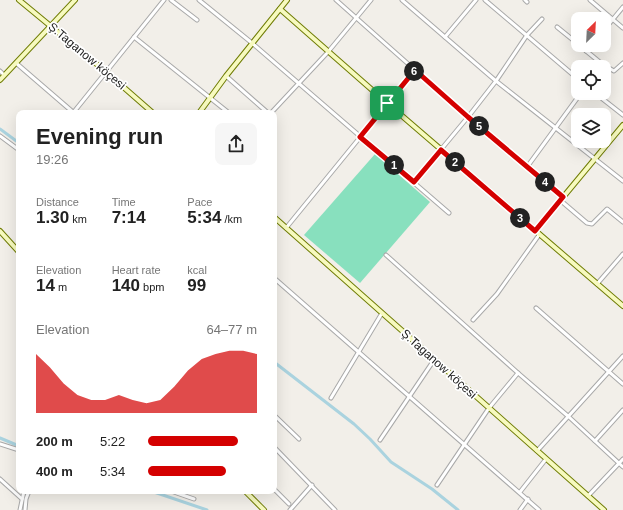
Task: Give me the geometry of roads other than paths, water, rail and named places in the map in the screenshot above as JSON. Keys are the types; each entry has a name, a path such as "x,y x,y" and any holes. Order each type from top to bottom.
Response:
{"street":[{"name":"Ş.Taganow köçesi","path":"19,0 51,25 150,110"},
{"path":"0,80 75,0"},
{"path":"75,110 105,71 164,0"},
{"path":"171,0 197,20"},
{"path":"199,0 252,43 449,213"},
{"path":"201,110 226,76 287,0"},
{"path":"336,0 468,117 528,167 587,223 592,224 607,209 623,222"},
{"path":"274,110 300,84 371,0"},
{"path":"402,0 496,81 623,181"},
{"path":"445,38 476,0"},
{"path":"485,0 571,73"},
{"path":"590,0 623,28"},
{"path":"612,20 623,7"},
{"path":"280,9 539,235 623,306"},
{"path":"414,182 468,117 496,81 527,35 542,19"},
{"path":"557,27 571,39"},
{"path":"134,37 225,110"},
{"path":"587,52 596,60"},
{"path":"16,63 70,110"},
{"path":"611,70 614,71 623,63"},
{"path":"286,228 415,70"},
{"path":"0,71 4,75"},
{"path":"226,76 265,110"},
{"path":"528,167 576,100"},
{"path":"604,100 623,115"},
{"path":"535,231 623,125"},
{"path":"0,136 16,148"},
{"name":"Ş.Taganow köçesi","path":"277,220 604,510"},
{"path":"0,231 16,249"},
{"path":"473,320 497,294 539,235"},
{"path":"597,284 623,254"},
{"path":"386,255 569,417 623,467"},
{"path":"277,281 540,510"},
{"path":"536,308 623,384"},
{"path":"331,398 360,352 382,313"},
{"path":"537,451 623,356"},
{"path":"380,440 434,360"},
{"path":"437,485 489,408 518,373"},
{"path":"595,441 623,410"},
{"path":"277,418 298,439"},
{"path":"0,444 16,449"},
{"path":"277,450 335,510"},
{"path":"520,492 546,459"},
{"path":"588,496 623,459"},
{"path":"0,479 16,494"},
{"path":"290,510 312,485"},
{"path":"277,492 289,504"},
{"path":"16,494 22,499"},
{"path":"20,510 23,494"},
{"path":"26,510 27,494"},
{"path":"180,494 194,499"},
{"path":"248,494 264,510"},
{"path":"520,510 528,500"}],"waterway":[{"path":"0,129 16,141"},
{"path":"277,364 354,424 391,462 432,489 458,510"},
{"path":"0,438 16,445"},
{"path":"160,494 207,510"}]}
